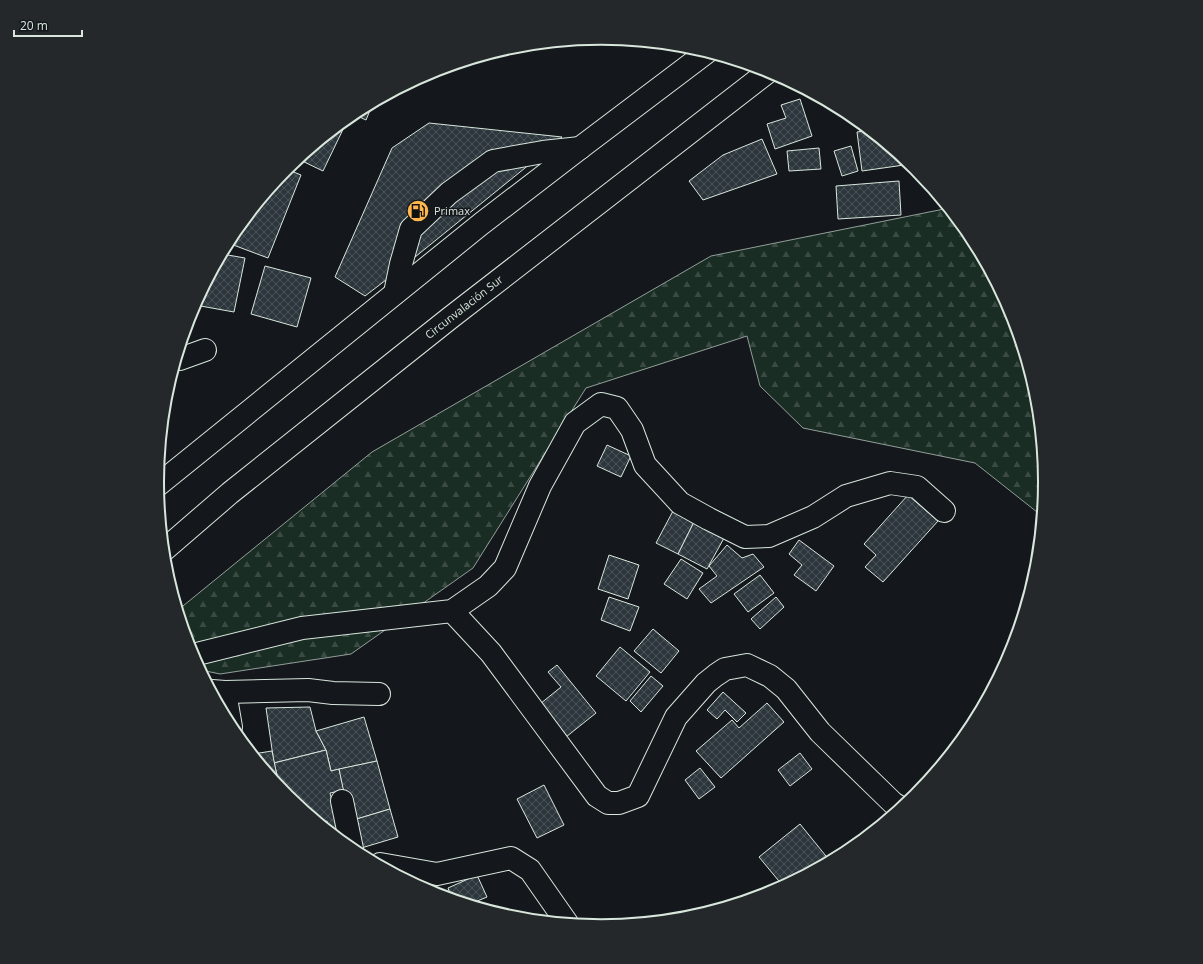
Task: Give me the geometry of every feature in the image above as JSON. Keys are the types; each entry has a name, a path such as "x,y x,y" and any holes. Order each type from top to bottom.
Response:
{"main road":[{"path":"164,480 481,224 701,57"},
{"name":"Circunvalación Sur","path":"169,546 230,493 444,323 763,76"},
{"path":"395,292 411,230 449,193 494,161 543,152 580,148"},
{"path":"183,358 205,350"},
{"path":"200,653 302,628 452,611 488,586 505,568 540,486 575,423 601,404 617,408 632,430 645,466 680,503 745,536 769,536 813,517 846,496 890,482 917,487 944,511"},
{"path":"452,611 491,653 597,796 608,803 619,803 638,796 676,717 706,683 725,669 747,665 770,676 786,690 820,732 896,805"},
{"path":"219,692 308,690 333,693 379,694"},
{"path":"342,801 350,839"},
{"path":"395,867 437,874 511,858 530,870 563,917"}],"green space":[{"path":"943,209 965,239 993,289 1005,315 1024,369 1035,425 1038,453 1038,513 975,463 803,428 760,386 747,336 586,388 473,568 351,654 220,674 208,672 198,649 183,606 372,452 711,256"}],"building":[{"path":"800,99 812,136 775,149 767,124 786,118 781,105"},
{"path":"369,113 366,120 361,118"},
{"name":"Primax","path":"429,123 562,137 365,296 335,277 392,148"},
{"path":"343,130 323,171 304,162"},
{"path":"862,131 868,135 903,165 862,171 857,132"},
{"path":"762,139 777,174 703,200 689,181 723,155"},
{"path":"851,146 858,171 842,176 834,151"},
{"path":"819,148 821,169 789,171 787,151"},
{"path":"293,172 301,175 268,258 234,245 255,216"},
{"path":"899,181 901,215 838,219 836,186"},
{"path":"228,255 245,258 234,312 202,306"},
{"path":"265,266 311,278 297,327 251,314"},
{"path":"607,445 631,456 621,477 597,466"},
{"path":"908,495 938,521 883,582 865,567 876,555 864,544"},
{"path":"673,511 694,522 678,554 656,543"},
{"path":"694,522 724,538 707,569 678,554"},
{"path":"799,540 834,566 816,591 794,575 802,565 789,554"},
{"path":"727,545 742,558 753,554 764,567 711,603 699,589 717,576 709,566"},
{"path":"609,555 639,565 628,599 598,589"},
{"path":"681,559 703,573 687,599 664,584"},
{"path":"760,575 774,593 748,612 734,594"},
{"path":"609,597 639,607 630,631 601,620"},
{"path":"776,597 784,607 760,629 751,619"},
{"path":"653,629 679,651 661,673 634,651"},
{"path":"620,647 650,672 626,701 596,676"},
{"path":"557,665 596,713 566,737 540,704 561,687 548,672"},
{"path":"651,676 663,686 641,712 630,701"},
{"path":"723,692 746,713 737,722 725,710 717,719 707,710"},
{"path":"767,703 784,722 721,778 696,751 732,720 739,728"},
{"path":"310,707 316,731 326,750 274,763 266,708"},
{"path":"364,717 377,761 331,771 326,750 316,731"},
{"path":"326,750 331,771 339,769 344,790 330,793 340,832 313,811 292,791 277,774 274,763"},
{"path":"272,751 277,774 273,770 259,753"},
{"path":"800,753 812,769 790,786 778,770"},
{"path":"377,761 390,809 350,821 339,769"},
{"path":"700,768 715,787 699,799 685,780"},
{"path":"544,785 564,825 537,838 517,799"},
{"path":"390,809 398,837 363,848 356,843 350,821"},
{"path":"800,824 826,856 779,881 759,857"},
{"path":"477,875 487,897 478,901 449,892 448,888"}],"place":[{"name":"Primax","path":"418,211"}]}
